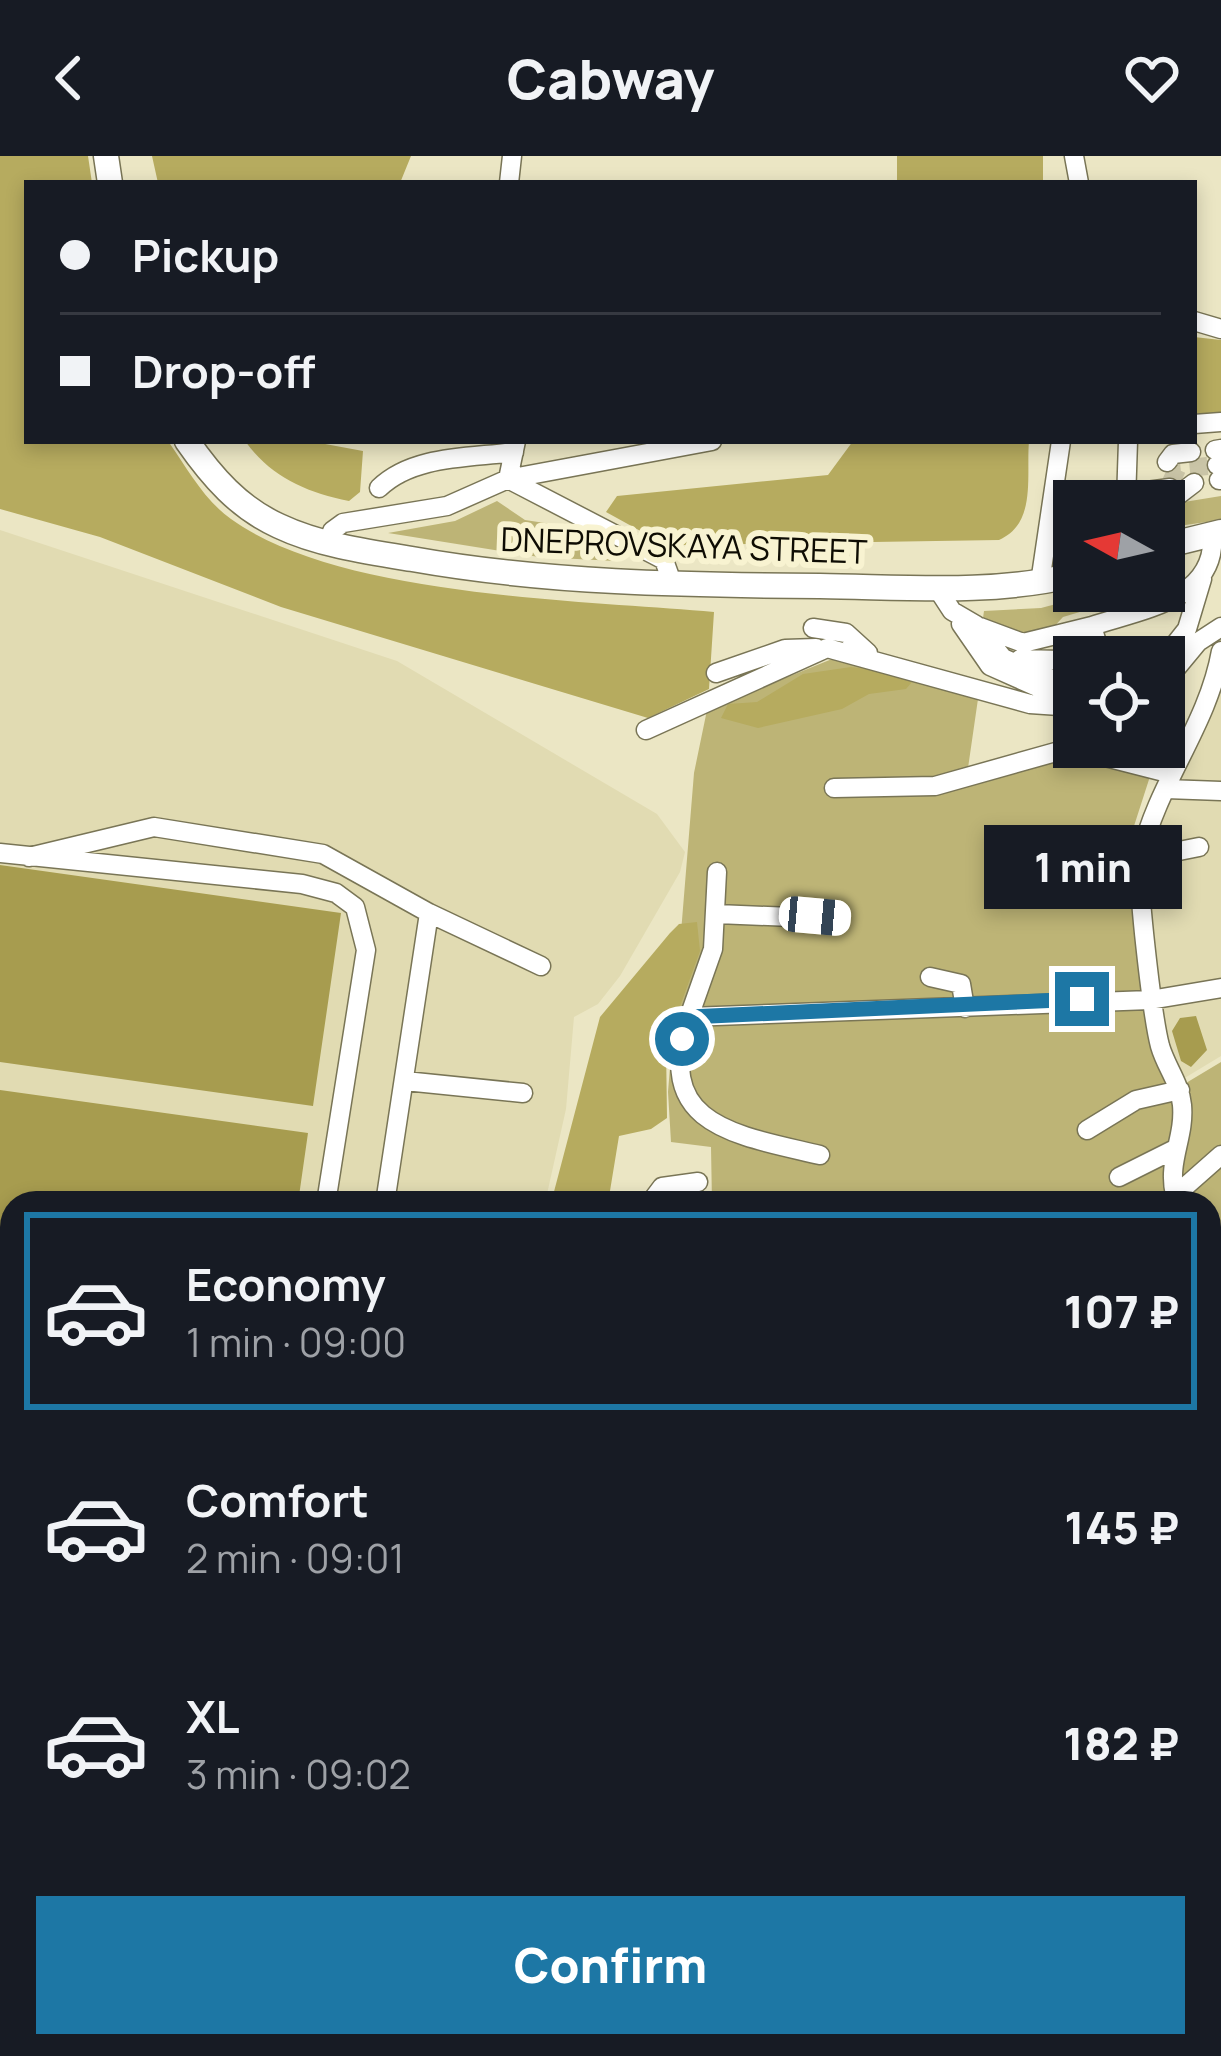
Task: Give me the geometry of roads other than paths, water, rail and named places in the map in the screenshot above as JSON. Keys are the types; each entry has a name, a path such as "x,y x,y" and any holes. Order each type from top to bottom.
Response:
{"main road":[{"name":"DNEPROVSKAYA STREET","path":"190,444 243,506 281,527 381,554 568,580 1010,588 1053,577"},
{"name":"DNEPROVSKAYA STREET","path":"206,444 251,496 284,516 448,556 669,574 1011,580 1053,575"},
{"path":"1185,545 1217,537"}],"street":[{"path":"332,531 343,523 447,506 508,479 696,444"},
{"path":"1041,576 1061,444"},
{"path":"1127,480 1128,444"},
{"path":"380,488 395,472 515,446 508,479"},
{"path":"1169,480 1170,455 1191,452"},
{"path":"508,479 664,560 669,574"},
{"path":"1185,484 1194,483"},
{"path":"1181,636 1217,537"},
{"path":"952,610 1023,643 1095,636 1179,597 1202,579"},
{"path":"938,588 990,666 1053,694"},
{"path":"976,625 1003,658 1053,679"},
{"path":"1185,657 1221,627"},
{"path":"813,628 846,633 872,656"},
{"path":"646,730 827,648"},
{"path":"716,673 785,649 827,648 872,656 1025,707 1053,707"},
{"path":"1171,1191 1173,1150 1183,1112 1180,1090 1160,1048 1139,859 1169,781 1211,709 1221,651"},
{"path":"1003,658 1053,660"},
{"path":"1211,709 1221,728"},
{"path":"834,788 935,786 1002,755 1070,748 1169,781 1221,791"},
{"path":"29,856 154,827 322,854 541,966"},
{"path":"1139,859 1199,847"},
{"path":"0,853 302,884 336,893 355,907 365,950 328,1191"},
{"path":"717,872 713,949 689,1017 679,1073 690,1105 711,1123 736,1133 820,1155"},
{"path":"387,1191 430,913"},
{"path":"717,914 839,919"},
{"path":"930,976 962,984 965,1008"},
{"path":"689,1017 1154,1000 1221,988"},
{"path":"405,1081 523,1094"},
{"path":"1087,1130 1136,1100 1180,1090"},
{"path":"1119,1178 1173,1150"},
{"path":"1181,1191 1217,1163"},
{"path":"658,1191 662,1186 698,1182"}],"tunnel":[{"path":"1172,480 1177,469 1217,465"}]}
